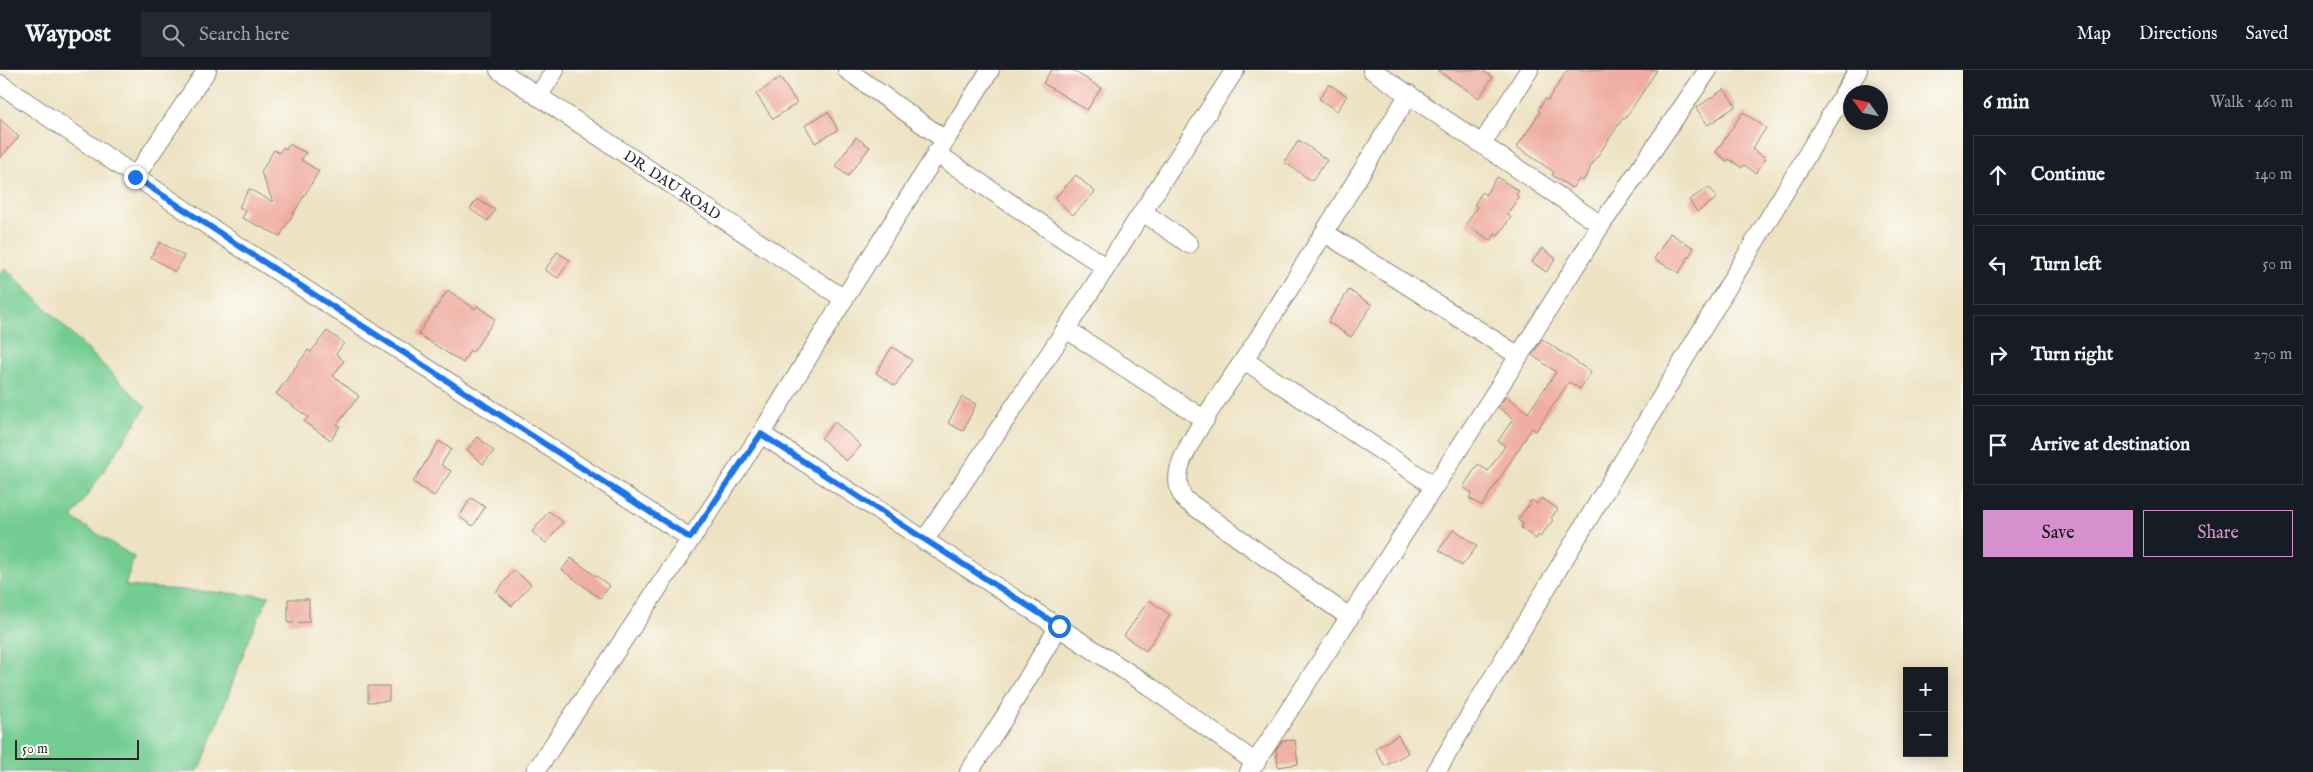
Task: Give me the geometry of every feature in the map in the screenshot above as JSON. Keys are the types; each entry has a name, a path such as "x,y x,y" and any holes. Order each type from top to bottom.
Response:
{"street":[{"path":"135,177 207,70"},
{"name":"DR. DAU ROAD","path":"499,70 844,299"},
{"path":"538,97 555,70"},
{"path":"847,70 941,146 1105,267"},
{"path":"535,772 761,434 844,299 990,70"},
{"path":"924,541 1066,330 1105,267 1235,70"},
{"path":"1372,70 1601,225"},
{"path":"1482,144 1528,70"},
{"path":"761,434 1149,686 1252,768 1348,617 1519,356 1601,225 1708,70"},
{"path":"1436,772 1858,70"},
{"path":"0,84 253,255 690,538"},
{"path":"1348,617 1184,498 1178,490 1177,479 1184,456 1205,420 1325,233 1409,94"},
{"path":"1143,212 1190,244"},
{"path":"1325,233 1519,356"},
{"path":"1066,330 1205,420"},
{"path":"1244,360 1434,486"},
{"path":"969,772 1059,626"}],"green space":[{"path":"5,268 146,407 72,518 134,557 125,586 269,596 250,636 201,767 197,772 0,772 0,273"}],"building":[{"path":"1051,70 1072,70 1101,88 1087,110 1043,83"},
{"path":"1437,70 1482,70 1493,77 1479,98"},
{"path":"1567,70 1657,70 1589,169 1583,181 1579,179 1572,188 1552,175 1554,172 1517,147 1540,112 1538,110 1545,99 1548,100"},
{"path":"780,78 797,103 773,119 756,94"},
{"path":"1329,84 1347,96 1337,111 1319,99"},
{"path":"1724,89 1736,106 1708,125 1696,108"},
{"path":"828,112 838,130 815,143 805,125"},
{"path":"1743,112 1766,128 1752,149 1766,158 1756,173 1744,165 1742,168 1729,159 1727,161 1716,152"},
{"path":"0,119 19,137 0,158"},
{"path":"856,137 870,147 848,176 835,166"},
{"path":"1299,140 1327,160 1312,181 1284,162"},
{"path":"289,144 306,153 301,160 319,171 280,236 242,218 246,211 239,207 249,189 273,202 261,172 274,150 279,153 283,147 286,149"},
{"path":"1076,175 1095,192 1073,215 1055,198"},
{"path":"1497,177 1519,191 1516,194 1519,197 1507,214 1511,217 1498,236 1495,234 1491,241 1466,224 1477,207 1474,205 1482,192 1485,195"},
{"path":"1709,187 1717,198 1697,212 1689,200"},
{"path":"477,199 495,210 488,221 470,209"},
{"path":"1670,233 1694,248 1679,273 1654,259"},
{"path":"160,242 184,256 175,272 151,257"},
{"path":"1542,248 1556,259 1546,272 1532,262"},
{"path":"557,252 570,260 558,278 545,270"},
{"path":"448,290 475,309 477,306 495,319 473,352 470,350 463,363 418,334"},
{"path":"1349,290 1372,305 1351,337 1328,322"},
{"path":"327,331 344,343 336,354 344,361 333,376 359,396 337,425 340,426 331,440 304,422 308,417 276,394 308,350 311,352"},
{"path":"1542,339 1591,372 1580,389 1569,382 1536,431 1532,428 1482,506 1469,498 1472,493 1463,487 1478,464 1488,471 1505,446 1498,441 1513,419 1498,407 1506,396 1528,413 1556,372 1532,355"},
{"path":"892,347 912,360 895,386 876,373"},
{"path":"962,397 976,404 963,431 948,423"},
{"path":"835,422 861,446 846,461 821,438"},
{"path":"478,437 494,451 483,464 467,450"},
{"path":"439,441 451,449 441,465 451,471 434,496 413,482"},
{"path":"471,498 485,507 473,526 459,517"},
{"path":"1542,498 1558,509 1551,518 1553,520 1540,537 1538,535 1536,539 1521,528 1523,524 1518,520 1532,500 1537,504"},
{"path":"549,511 563,522 546,543 532,532"},
{"path":"1454,529 1477,546 1462,566 1439,550"},
{"path":"571,558 610,586 600,598 562,570"},
{"path":"514,570 531,584 512,606 496,592"},
{"path":"288,599 309,599 309,622 288,623"},
{"path":"1149,600 1170,615 1146,651 1124,636"},
{"path":"368,686 389,686 389,701 368,702"},
{"path":"1398,735 1408,753 1385,766 1375,749"},
{"path":"1295,740 1298,764 1278,767 1276,750 1282,741"}],"route":[{"path":"135,177 690,538 761,434 924,541 1059,626"}]}
